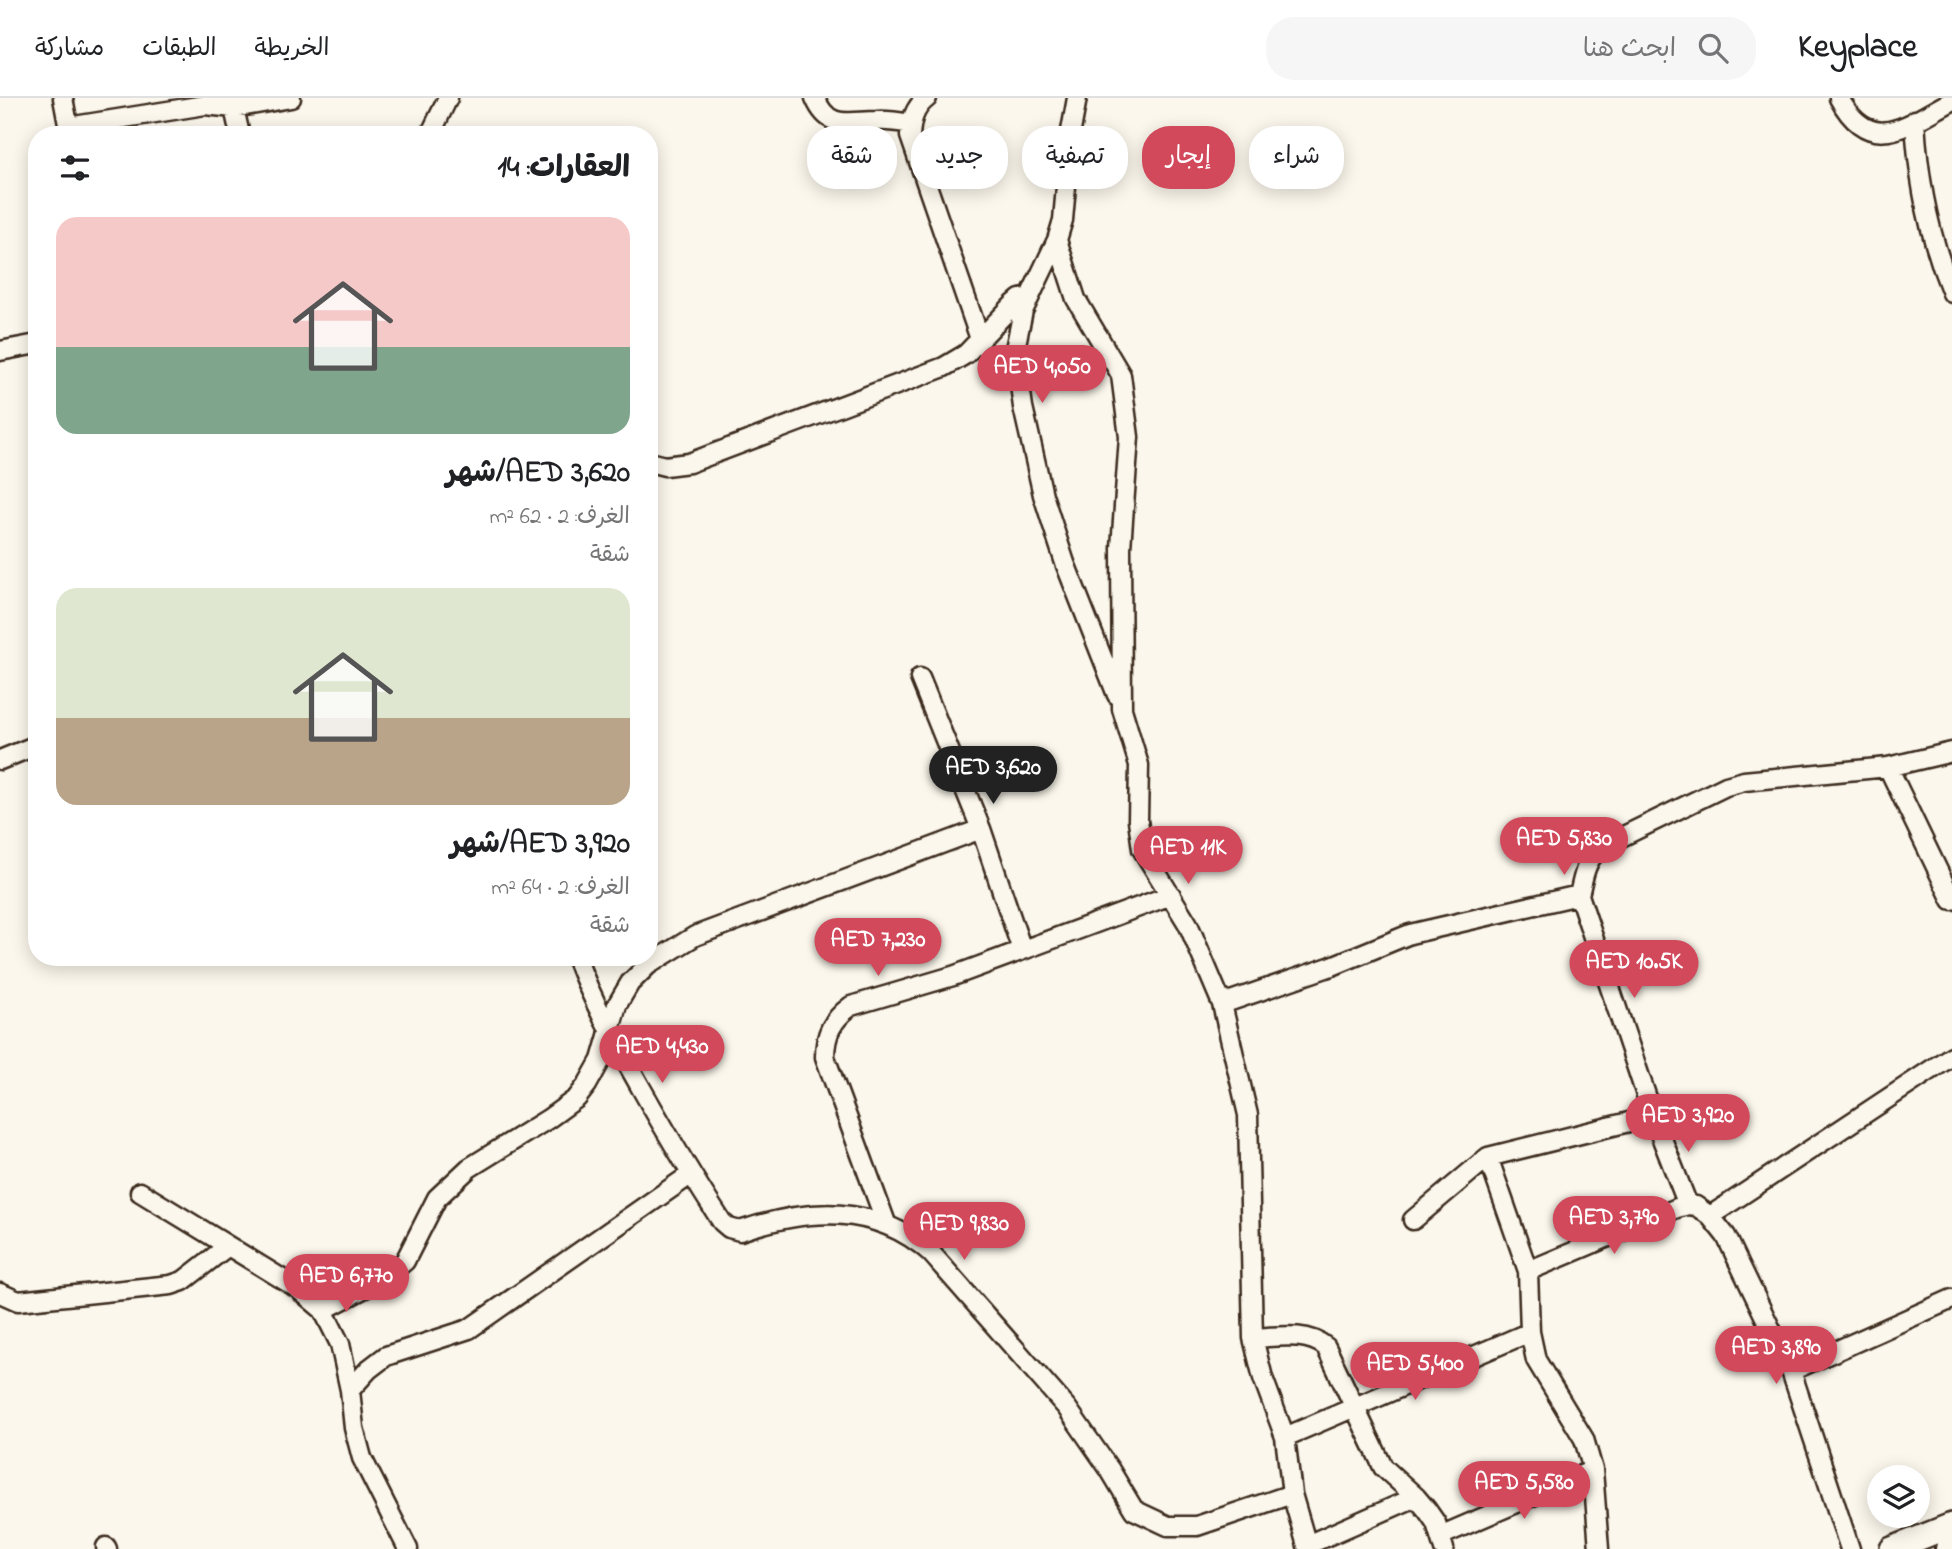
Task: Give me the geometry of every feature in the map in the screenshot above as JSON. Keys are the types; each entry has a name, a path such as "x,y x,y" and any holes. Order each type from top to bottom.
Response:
{"main road":[{"path":"1892,1549 1952,1525"}],"street":[{"path":"63,98 68,126"},
{"path":"92,126 204,102 234,108 291,98"},
{"path":"434,126 448,98"},
{"path":"815,98 819,109 829,119 840,123 886,121 911,124"},
{"path":"927,98 915,111 910,136 980,339"},
{"path":"1077,98 1071,131 1063,220 1057,240 1029,297 1018,327 1018,377 1029,440 1065,563 1122,709 1139,765 1138,820 1142,849 1188,924 1222,1004 1248,1115 1253,1338 1263,1378 1284,1437 1292,1494 1307,1547 1416,1497"},
{"path":"1839,98 1853,121 1873,132 1895,130 1952,101"},
{"path":"234,108 238,126"},
{"path":"1915,120 1924,204 1938,257 1952,293"},
{"path":"1057,240 1076,299 1121,375 1123,388 1129,437 1121,548 1122,709"},
{"path":"658,464 677,465 717,453 944,367 966,354 1020,299 1029,297"},
{"path":"0,351 28,346"},
{"path":"920,678 981,829 1022,950"},
{"path":"0,760 28,749"},
{"path":"1688,1205 1653,1116 1579,895 1587,862 1604,846 1726,786 1744,781 1888,767 1952,752"},
{"path":"1888,767 1952,901"},
{"path":"658,958 695,936 981,829"},
{"path":"886,1223 825,1057 825,1042 838,1015 850,1006 953,976 1171,895"},
{"path":"1222,1004 1332,966 1410,934 1579,895"},
{"path":"579,966 609,1032 690,1175 729,1228 740,1231 810,1214 854,1216 886,1223 917,1241 1068,1408 1134,1510 1168,1526 1197,1526 1292,1494"},
{"path":"323,1310 386,1277 405,1261 436,1198 469,1168 577,1098 601,1060 617,1005 630,983 647,966"},
{"path":"1710,1216 1952,1056"},
{"path":"1413,1220 1488,1157 1653,1116"},
{"path":"1488,1157 1528,1271 1530,1332 1536,1360 1584,1439 1593,1470 1599,1549"},
{"path":"350,1390 369,1369 386,1356 469,1329 690,1175"},
{"path":"140,1192 297,1288 323,1310 340,1344 362,1458 408,1549"},
{"path":"1528,1271 1688,1205 1696,1206 1710,1216 1726,1236 1791,1371 1850,1549"},
{"path":"0,1293 18,1301 171,1285 183,1281 228,1246"},
{"path":"1791,1371 1952,1299"},
{"path":"1284,1437 1530,1332"},
{"path":"1253,1338 1306,1337 1320,1342 1330,1353 1383,1467 1427,1510 1442,1542 1593,1470"}]}
